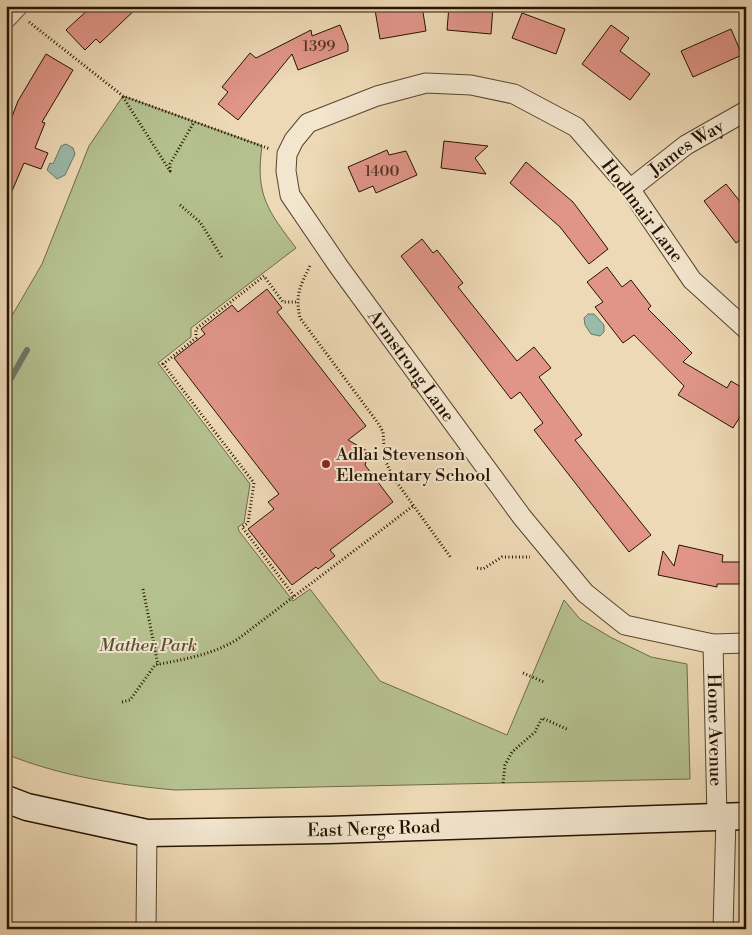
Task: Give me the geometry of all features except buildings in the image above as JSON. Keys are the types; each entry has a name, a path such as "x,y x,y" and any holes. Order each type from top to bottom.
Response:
{"main road":[{"name":"East Nerge Road","path":"6,799 27,807 146,832 329,830 730,816"}],"street":[{"name":"Hodlmair Lane","path":"287,154 294,140 308,123 377,96 426,83 471,84 514,94 576,127 630,189 692,280 746,329"},
{"name":"James Way","path":"630,189 686,145 746,111"},
{"name":"Armstrong Lane","path":"287,154 286,171 290,195 328,251 522,517 585,593 625,624 713,644 746,643"},
{"name":"Home Avenue","path":"713,644 730,816 723,929"},
{"path":"146,832 146,929"}],"path":[{"path":"13,15 123,96 287,154"},
{"path":"123,96 170,171 170,164 194,122"},
{"path":"180,205 200,222 223,259"},
{"path":"310,266 296,302 300,318 378,423 383,432 388,469 451,558"},
{"path":"294,596 242,527 248,523 254,483 163,364 196,338 196,329 264,276 282,302 296,302"},
{"path":"122,702 130,700 155,665 222,649 413,506"},
{"path":"477,568 482,569 502,557 531,557"},
{"path":"143,589 158,664"},
{"path":"523,673 544,682"},
{"path":"503,784 506,764 512,752 535,732 542,718 569,730"}],"green space":[{"name":"Mather Park","path":"123,96 262,146 260,177 266,202 296,248 191,328 191,337 158,363 250,484 244,523 238,527 239,531 293,601 310,589 380,681 507,735 564,600 580,619 612,638 651,657 687,664 690,779 175,790 68,774 6,754 6,326 42,264 89,146"}],"shaded area":[{"path":"66,144 73,148 75,154 65,175 57,179 47,170 50,163 53,164 61,146"},
{"path":"588,314 594,314 604,325 604,332 600,336 591,334 585,325 584,318"}],"waterway":[{"path":"6,387 27,350"}],"place":[{"name":"Adlai Stevenson Elementary School","path":"326,464"}]}
